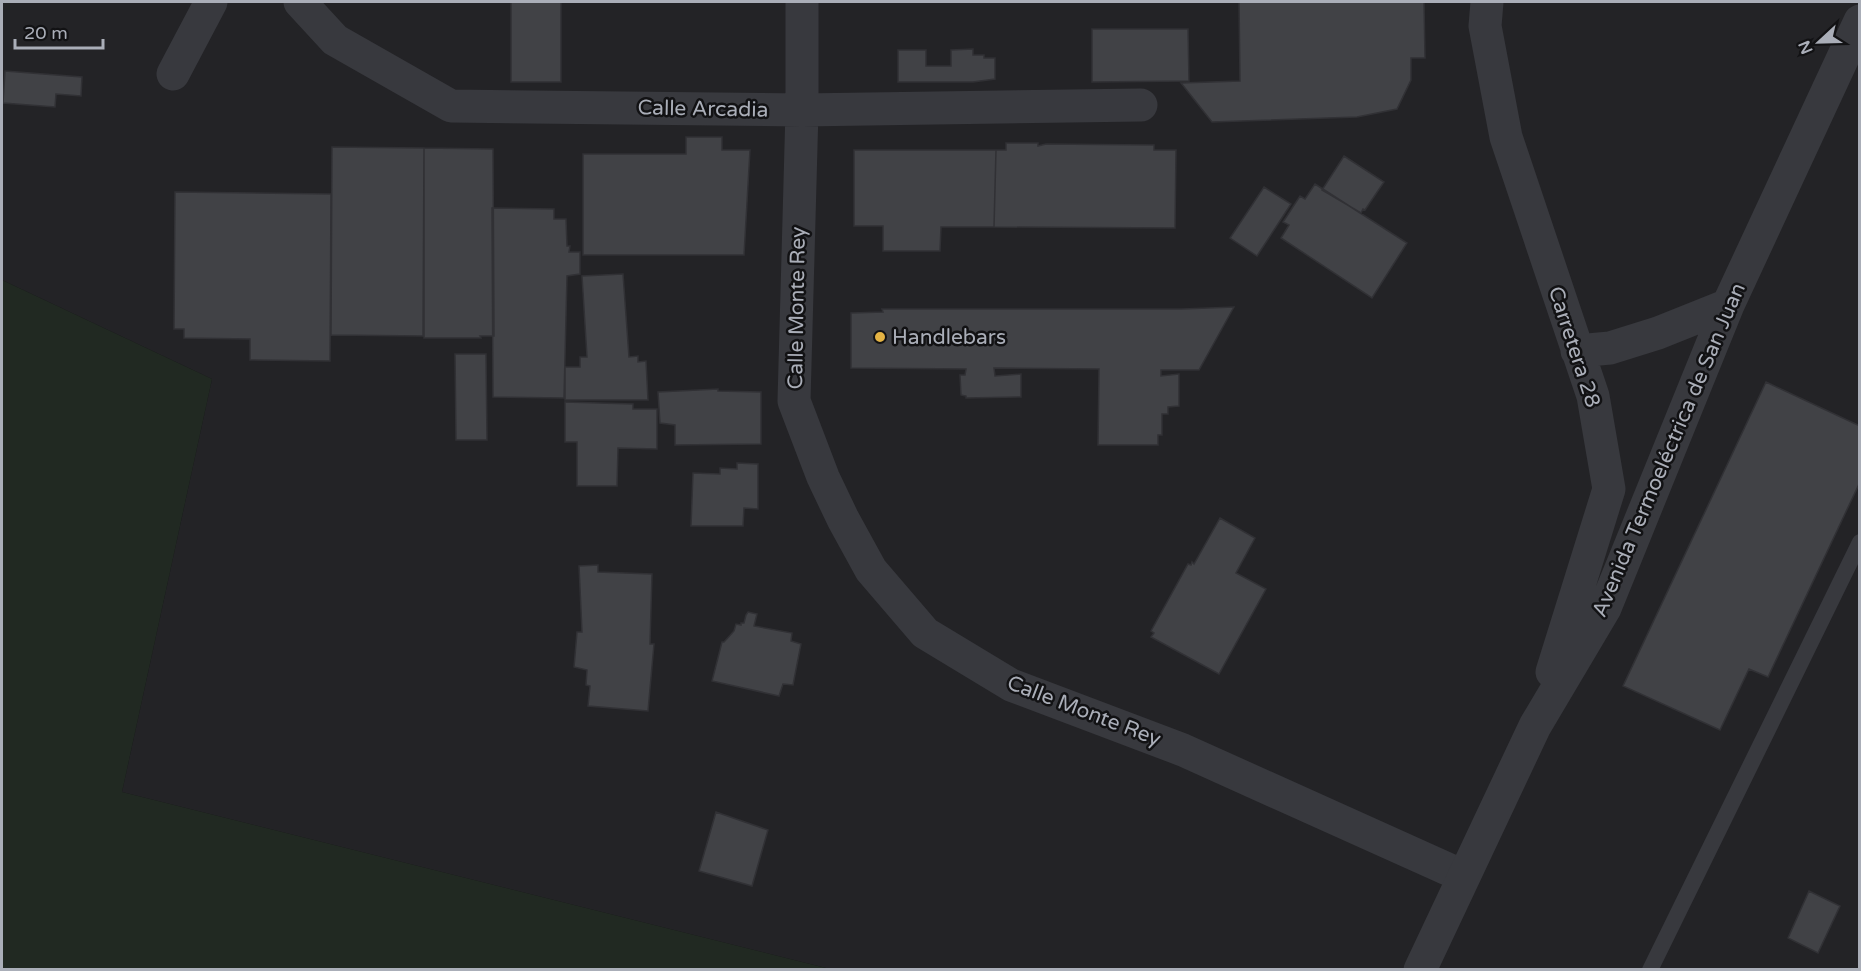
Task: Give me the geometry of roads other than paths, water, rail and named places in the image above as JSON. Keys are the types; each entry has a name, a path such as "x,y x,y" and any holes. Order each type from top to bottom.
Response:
{"street":[{"path":"173,74 211,2"},
{"name":"Calle Arcadia","path":"300,2 335,40 451,106 802,110 1140,105"},
{"name":"Calle Monte Rey","path":"802,2 802,110 794,401 823,477 871,570 925,633 1011,685 1183,750 1463,876"},
{"name":"Carretera 28","path":"1487,2 1485,26 1506,137 1593,396 1609,489 1535,726"},
{"name":"Avenida Termoeléctrica de San Juan","path":"1420,969 1535,726 1605,608 1728,305 1860,21"},
{"path":"1577,351 1620,345 1659,333 1728,305"}],"lane":[{"path":"1650,969 1860,542"}],"place":[{"name":"Handlebars","path":"880,337"}]}
